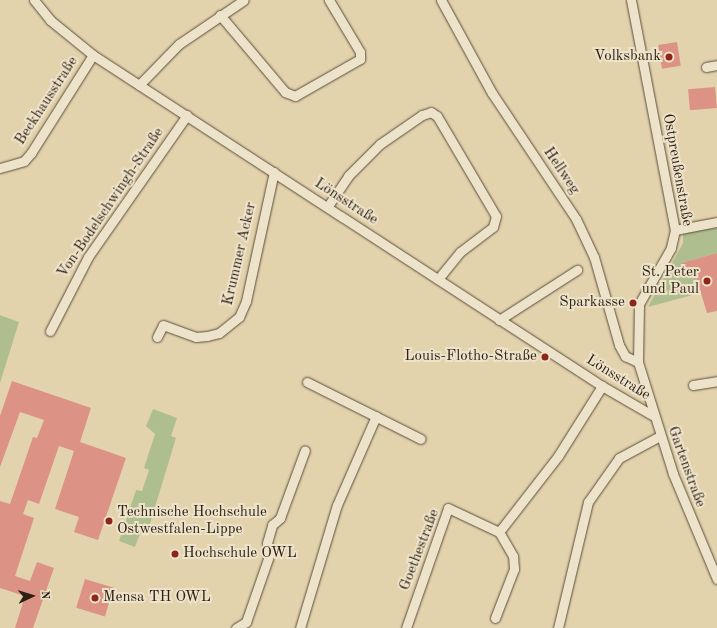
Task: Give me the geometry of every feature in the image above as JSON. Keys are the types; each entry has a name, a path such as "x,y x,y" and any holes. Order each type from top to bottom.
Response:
{"street":[{"name":"Lönsstraße","path":"34,0 50,20 93,55 328,206 499,320 602,386 652,415"},
{"path":"139,85 166,55 220,15 244,0"},
{"path":"220,15 285,92 295,96 360,59 360,52 329,0"},
{"name":"Hellweg","path":"441,0 492,93 576,218 594,257 619,345 625,356 638,362"},
{"name":"Ostpreußenstraße","path":"632,0 675,230 670,248 639,304 638,362"},
{"name":"Beckhausstraße","path":"0,168 24,161 31,153 93,55"},
{"path":"706,67 717,65"},
{"path":"328,206 348,176 380,144 422,115 431,112 437,116 496,216 493,227 460,252 438,279"},
{"name":"Von-Bodelschwingh-Straße","path":"50,331 88,257 187,115"},
{"name":"Krummer Acker","path":"157,337 163,325 196,337 207,336 219,333 239,317 246,301 274,172"},
{"path":"675,230 717,222"},
{"path":"499,320 577,270"},
{"name":"Gartenstraße","path":"638,362 652,415 696,536 717,579"},
{"path":"693,385 717,381"},
{"path":"308,382 420,439"},
{"path":"495,618 514,569 513,556 499,532 558,456 602,386"},
{"path":"300,628 337,505 376,416"},
{"path":"558,628 567,597 588,502 619,458 660,436"},
{"path":"236,628 246,622 270,552 267,543 272,526 280,518 305,450"},
{"name":"Goethestraße","path":"406,628 448,508 499,532"}],"green space":[{"path":"717,224 717,253 681,263 683,269 693,266 700,293 648,307 683,243 683,231"},
{"path":"0,315 19,322 0,383"},
{"path":"153,409 177,418 171,436 176,438 148,530 142,528 135,547 119,541 136,490 142,491 149,470 144,468 155,434 146,426"}],"building":[{"name":"Volksbank","path":"677,42 681,66 662,69 658,45"},
{"path":"715,87 717,108 690,110 688,89"},
{"name":"St. Peter und Paul","path":"717,253 717,311 707,313 693,267 683,269 681,263"},
{"path":"12,381 91,408 80,442 126,458 98,540 74,532 79,517 55,509 74,451 59,446 39,504 28,500 23,514 34,518 15,576 30,581 37,562 54,568 33,628 15,628 25,596 0,588 0,501 10,504 33,437 37,438 44,420 20,412 0,467 0,416"},
{"name":"Mensa TH OWL","path":"85,579 114,588 105,616 76,608"}],"place":[{"name":"Volksbank","path":"669,57"},
{"name":"St. Peter und Paul","path":"707,281"},
{"name":"Sparkasse","path":"633,303"},
{"name":"Louis-Flotho-Straße","path":"545,357"},
{"name":"Technische Hochschule Ostwestfalen-Lippe","path":"109,521"},
{"name":"Hochschule OWL","path":"175,554"},
{"name":"Mensa TH OWL","path":"95,598"}]}
